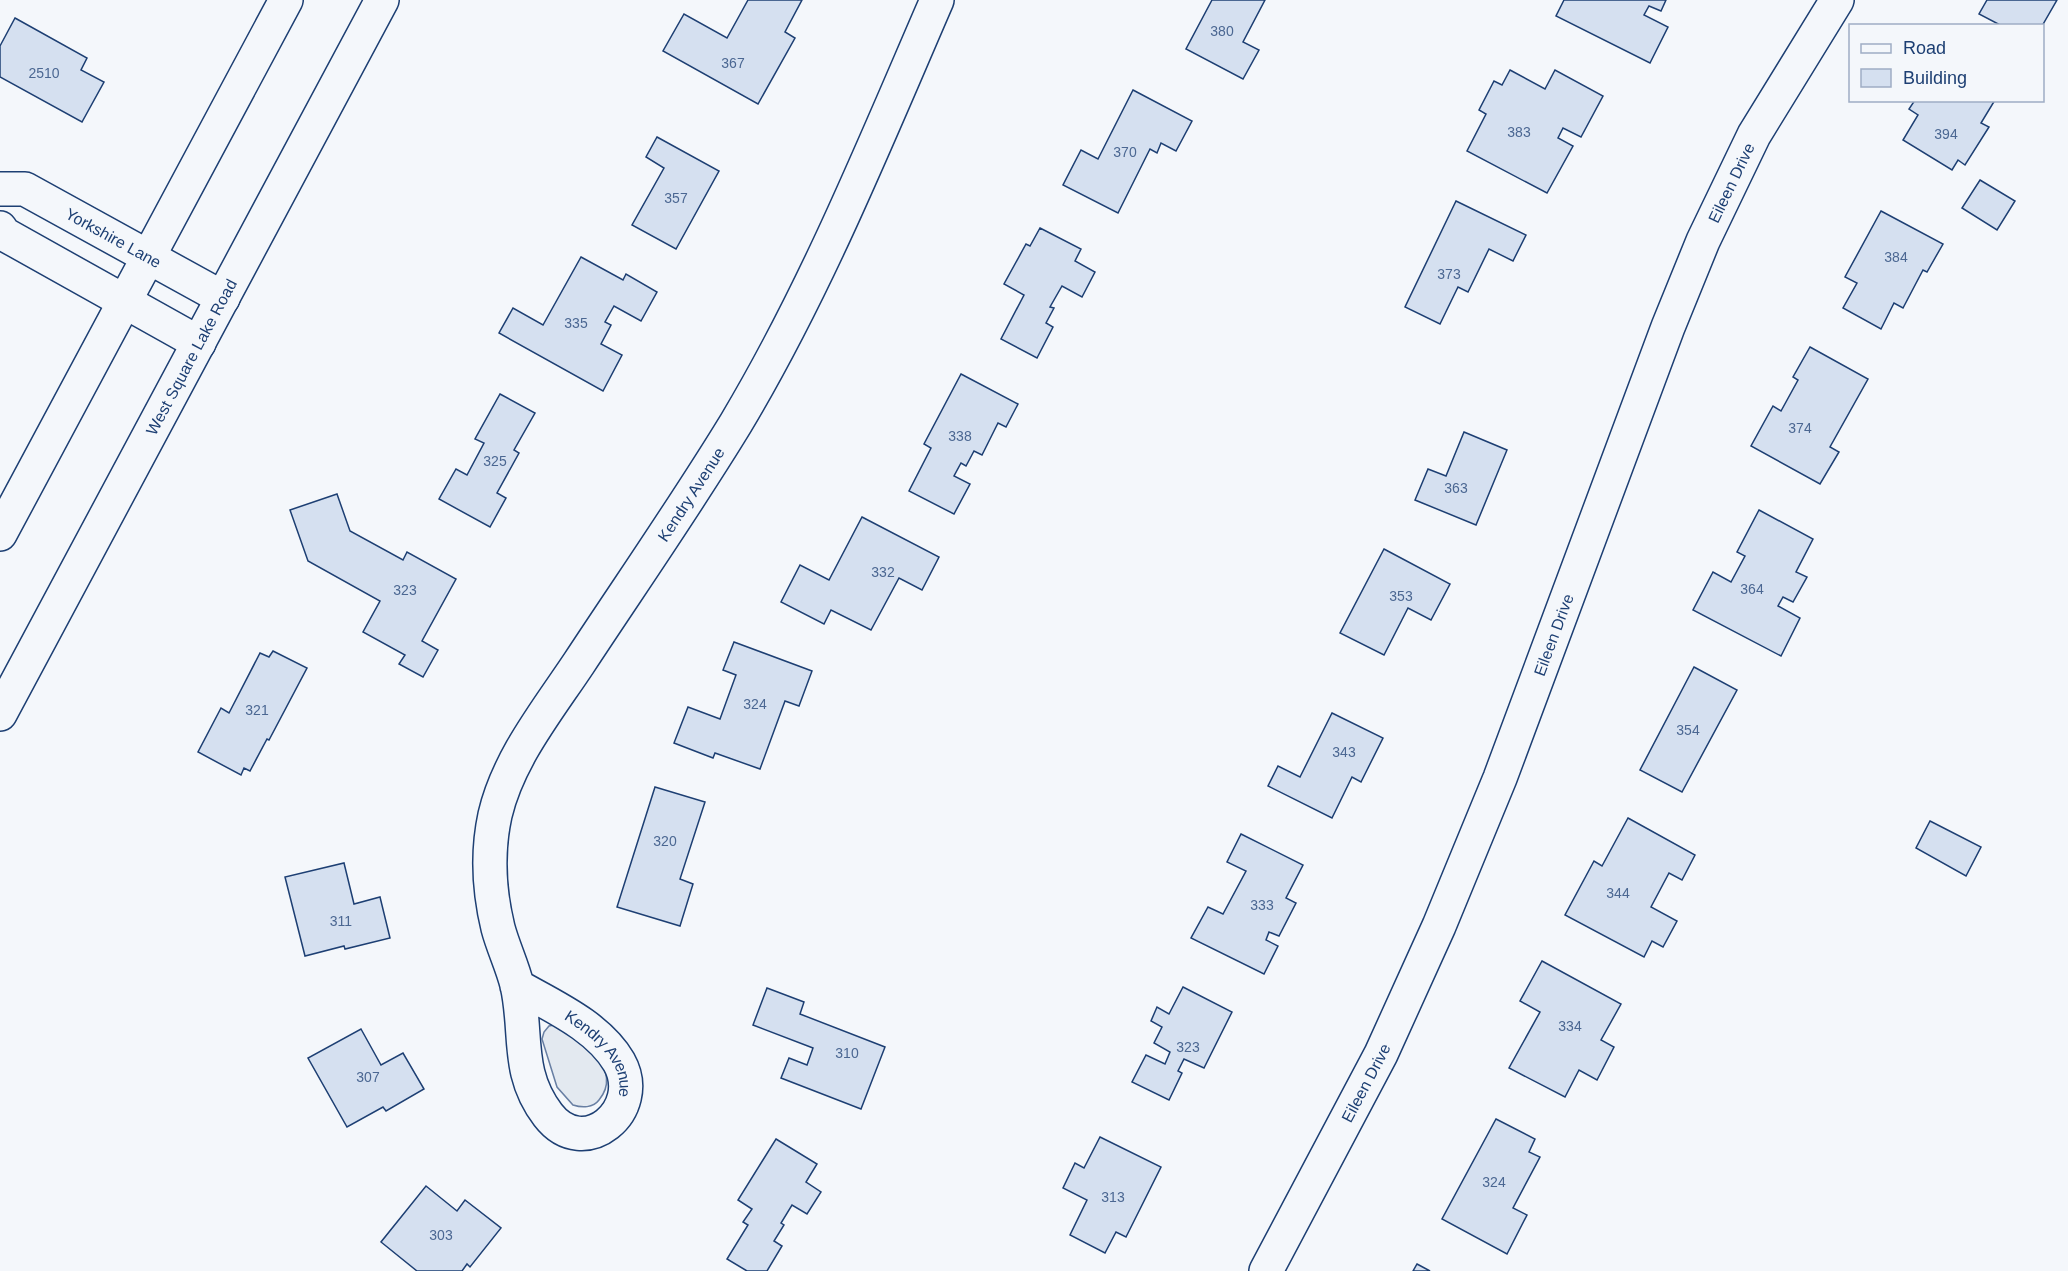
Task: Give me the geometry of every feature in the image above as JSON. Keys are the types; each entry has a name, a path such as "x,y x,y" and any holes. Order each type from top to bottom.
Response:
{"main road":[{"path":"0,534 286,0"},
{"name":"West Square Lake Road","path":"0,714 382,0"},
{"name":"Kendry Avenue","path":"517,986 498,929 490,878 492,833 501,794 529,738 707,469 764,374 809,289 938,0"},
{"name":"Eileen Drive","path":"1266,1271 1381,1054 1439,926 1500,778 1664,338 1704,241 1754,135 1837,0"},
{"name":"Yorkshire Lane","path":"0,189 25,189 223,298"},
{"path":"0,228 4,234 199,343"}],"shaded area":[{"path":"554,1025 586,1046 603,1066 606,1088 594,1105 584,1107 573,1105 557,1087 542,1039 549,1026"}],"building":[{"path":"748,0 802,0 785,32 795,38 758,104 663,51 684,14 727,38"},
{"path":"1212,0 1265,0 1243,42 1259,50 1243,79 1186,49"},
{"path":"1564,0 1666,0 1661,11 1649,6 1644,15 1668,27 1650,63 1556,16"},
{"path":"1987,0 2057,0 2043,24 1998,24 1979,14"},
{"path":"15,18 87,58 81,70 104,82 82,122 0,77 0,46"},
{"path":"1510,70 1545,89 1555,70 1603,96 1581,137 1563,128 1558,138 1573,146 1547,193 1467,151 1486,114 1479,110 1494,81 1502,85"},
{"path":"1133,90 1192,121 1176,151 1161,143 1157,153 1150,149 1118,213 1063,185 1081,150 1098,159"},
{"path":"1914,102 1994,102 1981,123 1989,127 1965,165 1958,160 1952,170 1903,140 1918,115 1909,109"},
{"path":"657,137 719,171 676,249 632,225 664,168 646,157"},
{"path":"1980,180 2015,201 1997,230 1962,208"},
{"path":"1456,201 1526,235 1513,261 1489,249 1468,292 1458,287 1440,324 1405,307"},
{"path":"1881,211 1943,244 1927,272 1923,270 1903,308 1894,303 1881,329 1843,308 1857,283 1845,277"},
{"path":"1040,228 1081,249 1075,261 1095,272 1082,297 1062,286 1050,307 1054,308 1046,323 1053,327 1037,358 1001,339 1024,295 1004,284 1026,244 1030,246"},
{"path":"581,257 623,280 626,274 657,292 641,321 614,306 605,322 611,325 601,344 622,355 603,391 499,333 513,308 543,325"},
{"path":"1810,347 1868,379 1830,447 1839,452 1820,484 1751,446 1773,406 1781,411 1798,380 1793,377"},
{"path":"961,374 1018,404 1006,427 998,423 982,455 974,451 966,466 961,463 954,476 970,484 954,514 909,491 931,448 924,444"},
{"path":"500,394 535,413 514,450 519,453 497,493 506,498 490,527 439,499 456,469 467,475 484,443 475,439"},
{"path":"1464,432 1507,450 1476,525 1415,500 1428,469 1446,476"},
{"path":"337,494 350,531 403,560 407,552 456,579 422,641 438,650 423,677 399,664 405,655 363,632 380,601 308,561 290,510"},
{"path":"1759,510 1813,539 1796,572 1807,577 1793,602 1783,597 1778,606 1800,618 1781,656 1693,610 1713,572 1731,582 1745,556 1737,552"},
{"path":"862,517 939,557 922,590 899,578 871,630 831,610 824,624 781,602 800,565 829,580"},
{"path":"1384,549 1450,584 1431,620 1408,608 1384,655 1340,633"},
{"path":"734,642 812,671 799,706 785,701 760,769 715,753 713,758 674,743 688,707 720,719 736,675 723,670"},
{"path":"273,651 307,668 250,771 244,768 241,775 198,752 221,708 229,713 260,653 269,657"},
{"path":"1694,667 1737,690 1682,792 1640,770"},
{"path":"1332,713 1383,738 1361,782 1352,777 1332,818 1268,786 1278,766 1300,777"},
{"path":"655,787 705,802 680,879 693,884 680,926 617,907"},
{"path":"1628,818 1695,855 1682,880 1669,873 1651,907 1677,921 1663,947 1652,941 1644,957 1565,915 1594,861 1602,866"},
{"path":"1930,821 1981,847 1966,876 1916,848"},
{"path":"1241,834 1303,865 1286,898 1296,903 1279,936 1269,932 1266,940 1278,946 1264,974 1191,938 1208,907 1223,914 1246,871 1227,862"},
{"path":"344,863 354,904 380,897 390,938 305,956 285,877"},
{"path":"1542,961 1621,1004 1601,1040 1614,1047 1597,1080 1579,1070 1565,1097 1509,1068 1540,1012 1520,1001"},
{"path":"1183,987 1232,1012 1204,1068 1184,1059 1178,1071 1182,1073 1169,1100 1132,1082 1146,1055 1165,1064 1170,1052 1154,1043 1162,1027 1151,1021 1157,1007 1169,1014"},
{"path":"767,988 804,1002 800,1014 885,1047 861,1109 781,1078 789,1058 807,1065 813,1048 753,1025"},
{"path":"361,1029 381,1065 403,1053 424,1089 386,1111 383,1107 347,1127 308,1058"},
{"path":"1496,1119 1535,1139 1529,1152 1540,1157 1513,1208 1527,1215 1507,1254 1442,1219"},
{"path":"1100,1137 1161,1167 1126,1237 1116,1232 1105,1253 1070,1235 1087,1200 1063,1188 1075,1163 1084,1168"},
{"path":"776,1139 817,1164 806,1182 821,1192 807,1214 792,1205 774,1241 782,1246 767,1271 747,1271 727,1259 748,1225 743,1222 752,1209 738,1200"},
{"path":"426,1186 457,1211 465,1200 501,1228 470,1267 467,1264 462,1271 417,1271 381,1242"},
{"path":"1417,1264 1430,1271 1413,1271"}]}
